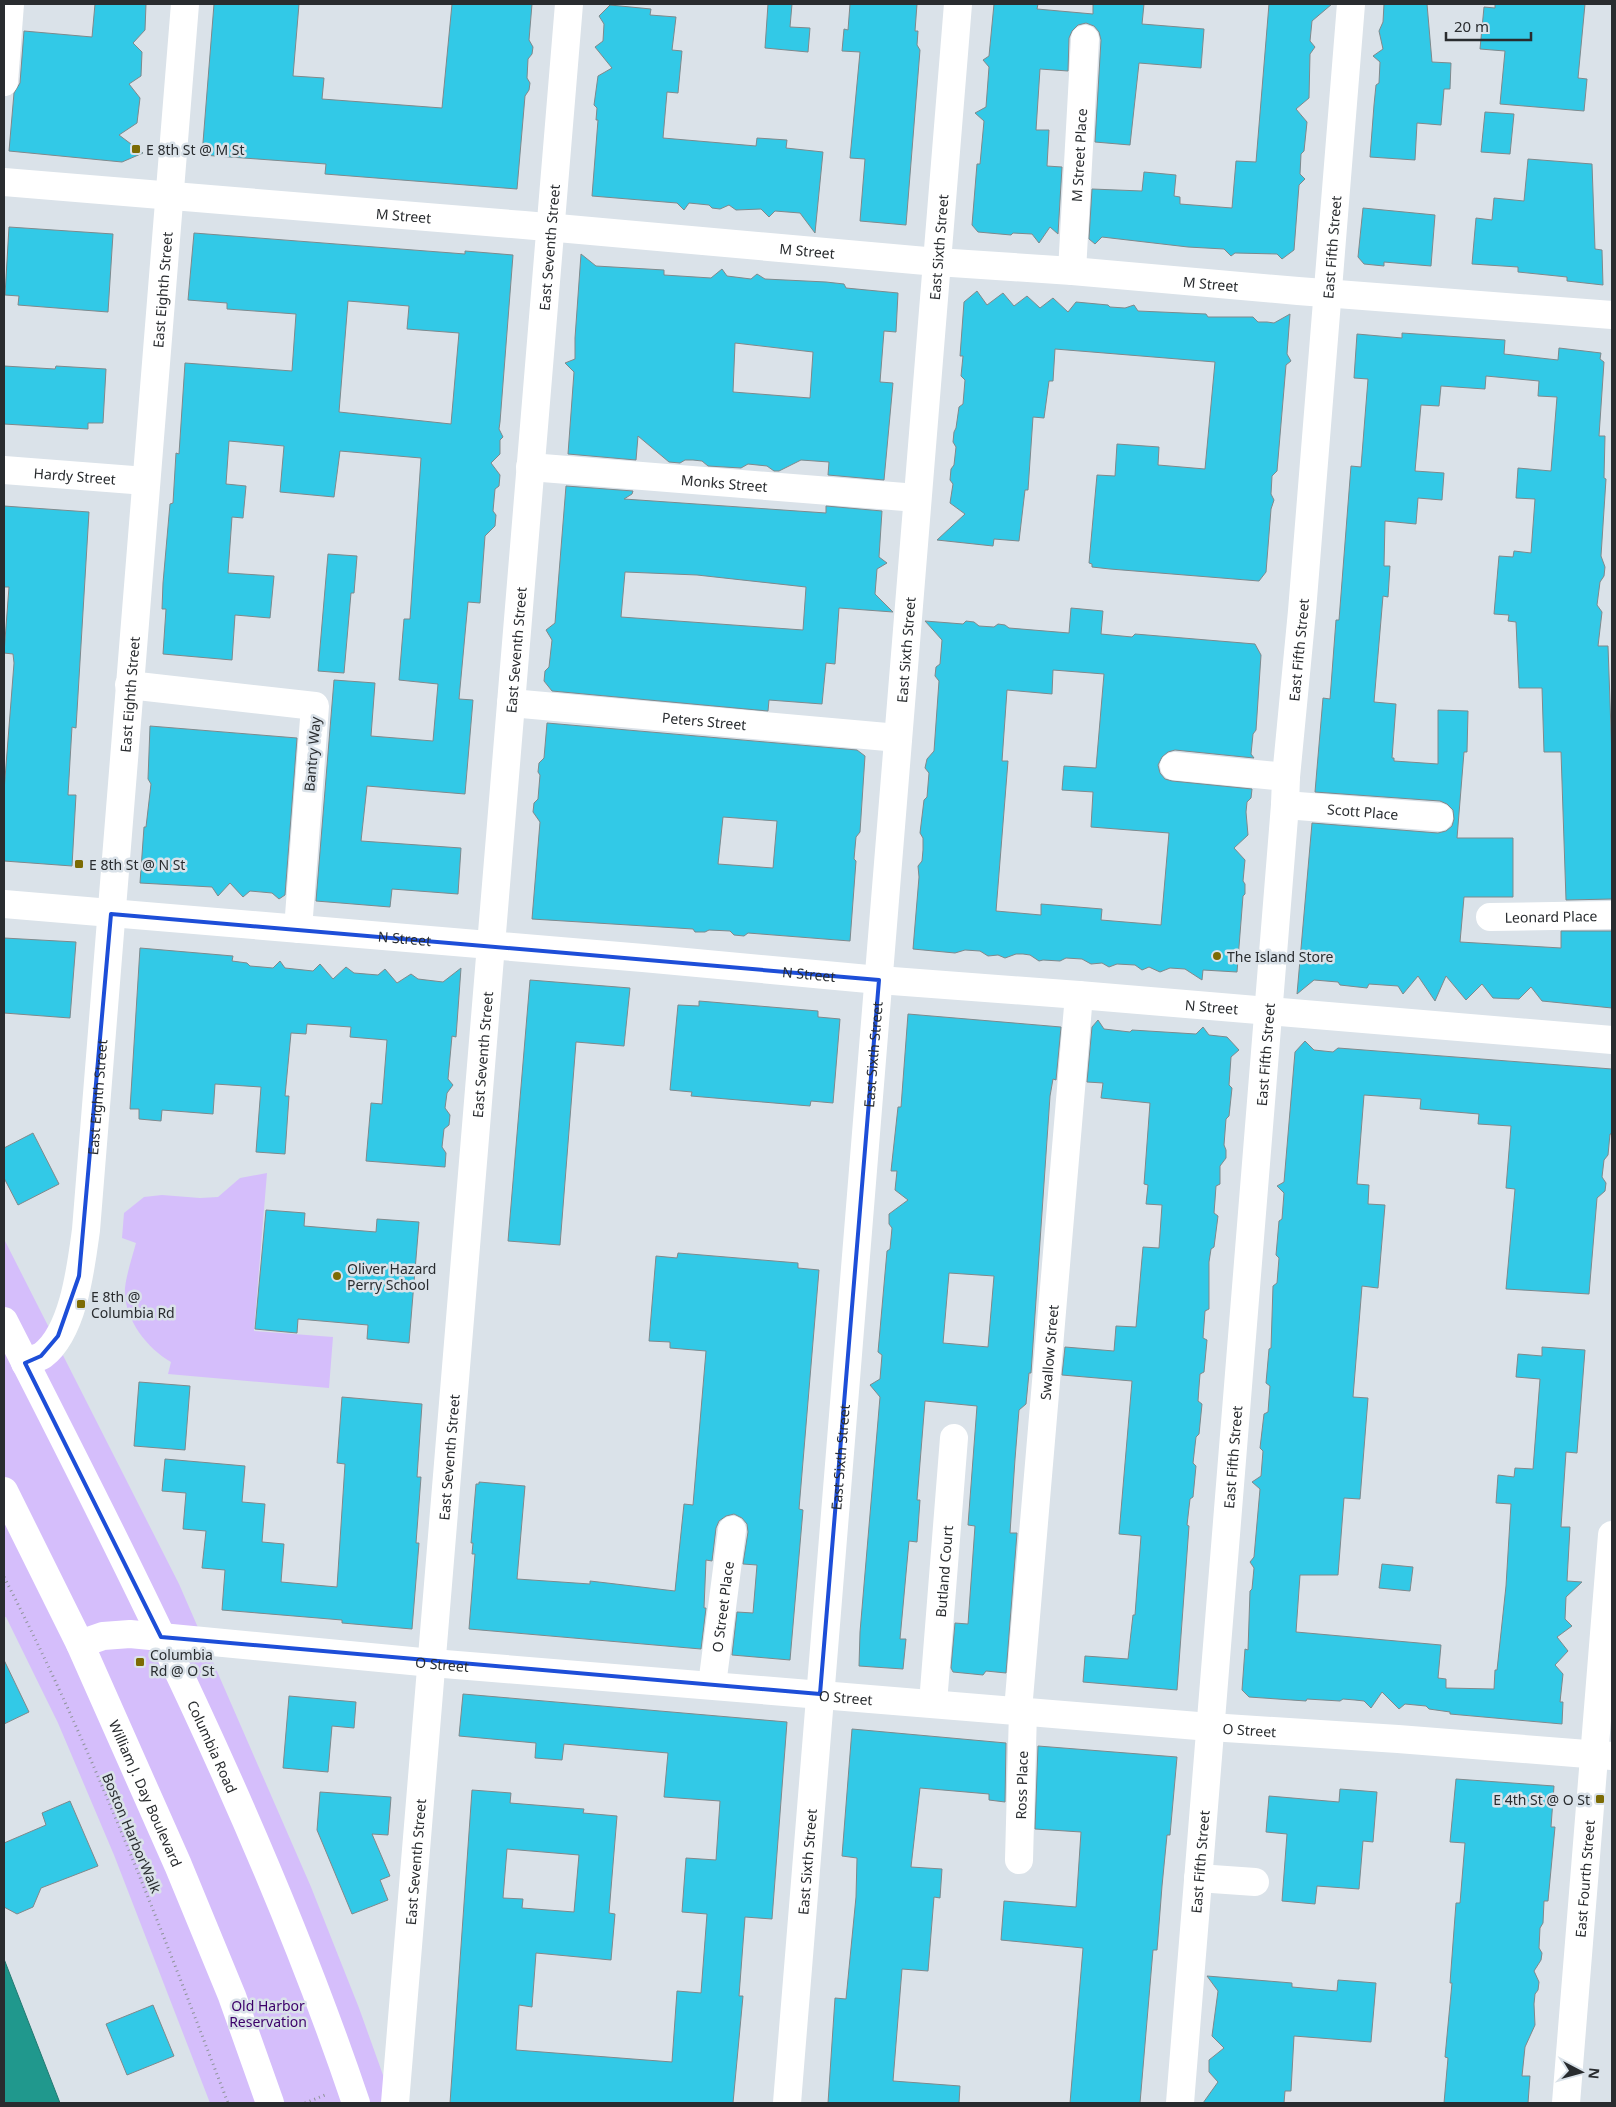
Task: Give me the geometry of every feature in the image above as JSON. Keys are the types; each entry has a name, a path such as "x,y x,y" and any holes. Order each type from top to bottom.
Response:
{"street":[{"path":"4,82 10,4"},
{"name":"East Eighth Street","path":"25,1363 42,1356 58,1336 66,1320 79,1276 86,1230 186,4"},
{"name":"East Seventh Street","path":"395,2103 569,4"},
{"name":"East Sixth Street","path":"787,2103 958,4"},
{"name":"East Fifth Street","path":"1180,2103 1286,777 1351,4"},
{"name":"M Street Place","path":"1072,271 1085,39"},
{"name":"M Street","path":"4,182 937,262 1072,271 1327,294 1612,315"},
{"name":"Monks Street","path":"530,467 918,498"},
{"name":"Hardy Street","path":"4,470 146,481"},
{"name":"Bantry Way","path":"130,685 315,706 298,929"},
{"name":"Peters Street","path":"511,702 898,738"},
{"path":"1174,766 1286,777"},
{"name":"Scott Place","path":"1285,805 1439,817"},
{"name":"N Street","path":"4,904 879,980 1612,1040"},
{"name":"Leonard Place","path":"1490,916 1612,915"},
{"name":"Swallow Street","path":"1021,1710 1079,995"},
{"name":"Columbia Road","path":"4,1321 161,1637 255,1844 326,2021 356,2103"},
{"name":"Butland Court","path":"933,1703 954,1438"},
{"name":"William J. Day Boulevard","path":"4,1490 80,1644 189,1891 232,1996 270,2103"},
{"name":"O Street Place","path":"712,1685 732,1530"},
{"name":"East Fourth Street","path":"1566,2103 1603,1756 1612,1535"},
{"name":"O Street","path":"80,1644 103,1636 116,1634 161,1637 432,1663 1210,1727 1398,1739 1603,1756"},
{"name":"Ross Place","path":"1019,1860 1021,1710"},
{"path":"1198,1878 1255,1882"}],"path":[{"name":"Boston HarborWalk","path":"4,1577 59,1690 102,1790 182,1982 228,2103"}],"highlighted area":[{"path":"111,914 879,980 820,1694 161,1637 25,1363 41,1356 58,1336 79,1276"}],"green space":[{"path":"267,1173 254,1331 333,1337 329,1388 168,1374 171,1362 153,1349 145,1340 138,1331 128,1310 125,1288 136,1243 122,1238 124,1213 144,1197 162,1195 200,1198 218,1197 240,1178"},
{"name":"Old Harbor Reservation","path":"4,1239 179,1584 311,1887 359,2008 393,2103 210,2103 114,1855 58,1723 6,1617 4,1617"}],"shaded area":[{"path":"4,1959 60,2103 4,2103"}],"building":[{"path":"95,4 146,4 145,30 133,43 142,52 141,76 129,84 140,98 137,123 119,135 143,153 122,162 9,151 14,93 20,83 24,31 92,37"},
{"path":"214,4 299,4 293,76 324,78 322,99 442,108 452,4 532,4 529,40 533,47 532,54 528,59 527,78 530,83 529,90 525,96 517,189 325,174 326,164 202,155"},
{"path":"768,4 792,4 790,27 810,28 808,52 765,48"},
{"path":"850,4 917,4 915,31 918,31 917,45 920,50 906,225 860,221 865,159 850,158 860,52 842,51 844,29 848,30"},
{"path":"994,4 1038,4 1037,9 1093,14 1093,4 1144,4 1142,24 1204,29 1201,68 1139,63 1130,145 1095,142 1101,40 1099,32 1094,26 1086,23 1078,25 1072,31 1069,38 1068,71 1040,69 1036,130 1049,130 1047,166 1062,167 1058,234 1050,227 1039,243 1032,234 1013,233 1011,235 978,232 972,225 977,164 980,164 984,121 975,113 986,107 989,67 983,60 989,56"},
{"path":"1269,4 1332,4 1312,21 1310,41 1315,47 1310,54 1309,98 1296,109 1307,122 1304,151 1301,154 1300,174 1305,179 1299,185 1294,250 1282,259 1277,254 1235,253 1231,256 1224,249 1188,247 1102,237 1095,244 1089,239 1092,189 1142,191 1144,172 1176,175 1174,196 1180,197 1180,204 1232,208 1236,161 1256,162"},
{"path":"1384,4 1427,4 1432,62 1451,63 1450,89 1444,89 1441,125 1417,123 1415,160 1370,157 1376,85 1379,83 1380,62 1373,56 1383,49 1379,31 1383,22"},
{"path":"1495,4 1585,4 1578,78 1587,79 1584,111 1500,104 1505,51 1480,49 1484,7 1495,8"},
{"path":"610,5 651,9 650,15 676,17 672,50 682,51 678,93 667,92 663,138 756,146 757,138 787,140 786,148 823,152 815,233 800,213 775,211 769,217 761,209 736,210 729,205 720,209 712,208 709,205 689,203 684,210 677,203 592,196 598,120 596,120 597,108 594,105 598,76 612,68 595,47 603,41 604,24 599,16"},
{"path":"1485,112 1514,114 1510,154 1481,152"},
{"path":"1528,159 1592,164 1595,249 1602,250 1603,285 1567,281 1567,277 1518,272 1518,267 1472,264 1476,218 1492,220 1494,198 1524,201"},
{"path":"1363,208 1435,215 1431,266 1384,262 1384,266 1364,264 1358,257"},
{"path":"9,227 113,234 108,312 18,305 19,296 5,295"},
{"path":"194,233 465,254 465,251 513,255 499,429 503,437 500,440 500,454 491,463 500,475 499,486 495,489 493,511 496,515 495,526 485,536 480,603 468,602 459,699 473,700 465,794 367,786 361,841 461,848 458,894 392,889 390,907 316,901 334,680 375,683 371,736 433,741 438,684 399,680 404,619 410,619 421,458 340,451 334,497 280,492 284,446 229,441 226,484 246,486 243,518 232,517 228,573 274,576 270,618 235,615 232,660 163,654 166,609 162,609 163,583 170,504 173,503 176,453 179,454 185,363 292,371 296,314 227,309 227,303 188,300","holes":["348,301 409,306 407,329 459,333 451,424 339,412"]},
{"path":"581,254 596,266 664,270 664,275 711,278 722,269 727,276 751,279 757,274 765,279 826,282 844,284 846,288 898,293 896,332 884,331 880,382 893,383 884,480 828,475 829,462 801,460 779,471 774,471 767,466 748,464 741,468 708,466 702,461 693,460 685,460 680,463 669,462 638,436 636,460 568,454 574,372 565,363 575,359","holes":["735,343 813,352 810,398 733,392"]},
{"path":"977,291 987,305 1003,293 1014,306 1027,296 1040,308 1053,298 1068,312 1076,302 1125,308 1134,305 1138,311 1206,314 1208,317 1253,317 1258,322 1274,323 1290,314 1287,354 1291,361 1286,365 1277,471 1272,476 1271,494 1274,500 1271,509 1266,572 1259,581 1110,569 1092,567 1092,564 1089,563 1097,475 1115,476 1117,444 1159,447 1158,465 1205,469 1215,362 1055,349 1053,381 1049,381 1044,418 1033,417 1028,490 1025,490 1019,541 994,539 993,546 937,540 965,514 950,503 953,484 950,480 956,447 953,442 954,432 959,407 963,404 965,380 961,376 963,356 960,356 964,302"},
{"path":"1402,333 1505,340 1504,354 1558,360 1559,348 1601,353 1600,359 1604,362 1599,436 1605,436 1604,478 1606,479 1601,556 1605,567 1604,576 1600,582 1597,605 1602,612 1598,646 1608,646 1612,758 1612,899 1566,900 1561,752 1544,752 1542,688 1519,688 1516,622 1508,621 1509,615 1494,614 1499,556 1513,557 1514,551 1531,553 1535,499 1516,498 1518,468 1551,471 1557,397 1538,396 1539,381 1486,376 1485,389 1441,386 1439,406 1421,405 1415,471 1444,473 1442,500 1418,498 1416,524 1385,521 1384,566 1390,566 1388,597 1383,596 1374,702 1396,704 1392,758 1394,758 1394,761 1438,764 1438,710 1468,711 1467,752 1464,752 1457,838 1513,838 1513,897 1464,897 1460,942 1561,948 1561,931 1612,931 1612,1008 1542,1001 1531,987 1519,999 1493,998 1482,984 1466,1000 1446,976 1435,1001 1418,976 1403,994 1398,986 1369,984 1367,988 1340,985 1338,982 1314,980 1297,994 1312,823 1438,833 1446,831 1452,826 1454,819 1453,810 1447,804 1440,801 1315,792 1323,698 1330,699 1336,620 1339,620 1351,466 1361,467 1368,379 1354,378 1357,334 1402,338"},
{"path":"4,366 55,369 56,366 106,369 103,423 88,423 88,429 4,424"},
{"path":"566,486 633,491 632,494 624,499 826,513 826,506 882,511 879,557 887,563 877,569 875,594 893,612 839,608 835,664 826,663 822,704 769,700 768,711 552,691 544,681 545,671 549,667 552,640 546,630 555,623","holes":["625,572 697,575 806,587 803,630 621,617"]},
{"path":"4,506 89,512 76,728 72,727 68,795 76,795 72,866 4,861 4,791 14,663 13,654 4,653 9,587 4,587"},
{"path":"328,554 357,556 354,593 351,593 344,673 318,671"},
{"path":"1071,608 1103,611 1101,634 1132,637 1135,634 1255,644 1261,655 1256,730 1253,734 1251,754 1254,758 1175,750 1168,752 1162,757 1158,765 1160,773 1165,779 1172,781 1252,789 1251,798 1247,802 1246,812 1248,835 1234,848 1245,860 1243,881 1245,884 1245,894 1243,896 1237,972 1203,970 1202,980 1185,969 1170,968 1160,972 1149,967 1142,970 1135,965 1117,964 1109,967 1102,963 1091,964 1082,959 1066,958 1060,961 1039,961 1030,955 1023,954 1016,954 1005,958 998,955 988,956 980,951 965,950 955,953 913,949 919,877 918,866 922,861 923,850 923,838 920,833 924,800 927,797 929,773 925,768 927,759 934,751 939,681 935,676 936,667 940,664 942,640 925,621 963,624 966,621 974,622 979,626 994,627 998,624 1009,628 1069,633","holes":["1053,670 1104,674 1096,768 1064,766 1062,790 1093,792 1091,827 1169,833 1161,925 1101,920 1102,909 1041,904 1041,915 996,911 1008,761 1002,761 1007,690 1052,694"]},
{"path":"547,723 857,750 865,756 860,832 856,837 854,859 856,861 850,941 748,933 744,936 734,935 730,931 709,930 695,932 693,929 532,919 540,822 533,812 534,803 538,799 539,763 544,758","holes":["723,817 777,821 773,868 718,864"]},
{"path":"150,726 297,738 285,895 279,899 272,893 250,891 243,897 230,883 218,896 212,887 140,883 144,827 146,827 151,784 148,779"},
{"path":"4,938 76,942 70,1018 4,1013"},
{"path":"140,948 233,956 232,961 247,963 250,966 273,968 280,961 285,968 313,971 320,964 333,979 346,967 354,973 378,975 385,969 397,983 411,974 418,979 443,982 461,968 456,1037 452,1036 448,1079 453,1085 447,1093 445,1108 450,1115 449,1125 444,1129 442,1147 446,1153 445,1167 366,1161 371,1103 382,1104 387,1040 350,1037 351,1027 307,1024 306,1034 291,1033 285,1096 289,1096 285,1154 256,1152 261,1087 215,1084 213,1114 162,1110 161,1121 139,1119 139,1109 130,1109"},
{"path":"530,980 630,988 624,1046 576,1042 560,1245 508,1241"},
{"path":"699,1001 818,1011 818,1017 840,1019 833,1103 811,1101 810,1106 691,1096 692,1092 670,1090 678,1005 699,1006"},
{"path":"908,1014 1061,1027 1056,1080 1053,1079 1050,1096 1031,1373 1029,1373 1026,1404 1019,1410 1010,1533 1017,1533 1006,1673 986,1671 983,1675 953,1672 951,1668 955,1623 968,1624 975,1526 968,1525 977,1406 925,1401 917,1500 920,1500 917,1542 909,1541 900,1639 906,1639 903,1669 859,1666 860,1632 880,1397 870,1385 880,1379 882,1355 878,1352 887,1251 890,1249 892,1228 889,1224 889,1214 908,1200 895,1190 897,1171 891,1171 898,1107 901,1107","holes":["949,1273 994,1276 988,1347 943,1343"]},
{"path":"1098,1020 1104,1029 1130,1032 1132,1030 1196,1034 1203,1027 1209,1035 1227,1037 1239,1050 1231,1057 1229,1085 1232,1088 1229,1116 1226,1119 1224,1145 1226,1158 1220,1166 1220,1184 1216,1186 1214,1213 1218,1216 1214,1247 1211,1249 1209,1262 1209,1309 1205,1311 1203,1338 1207,1340 1204,1372 1200,1374 1198,1401 1202,1404 1199,1434 1196,1437 1193,1463 1196,1466 1193,1497 1190,1499 1187,1525 1189,1526 1177,1690 1083,1682 1085,1656 1128,1659 1133,1615 1135,1615 1141,1536 1119,1534 1132,1381 1062,1375 1065,1347 1114,1351 1116,1326 1136,1327 1143,1247 1159,1248 1162,1205 1146,1204 1148,1185 1144,1184 1150,1103 1101,1098 1103,1083 1087,1082 1092,1027"},
{"path":"1305,1041 1314,1050 1333,1052 1338,1048 1612,1069 1612,1134 1610,1134 1608,1155 1604,1160 1602,1177 1606,1183 1605,1191 1597,1198 1589,1294 1506,1289 1515,1189 1506,1188 1511,1126 1478,1124 1479,1114 1420,1109 1421,1099 1364,1095 1357,1184 1369,1185 1368,1204 1385,1205 1378,1288 1362,1286 1353,1397 1368,1398 1360,1499 1344,1498 1338,1575 1300,1575 1296,1632 1441,1645 1438,1678 1446,1679 1446,1688 1494,1689 1506,1586 1511,1504 1496,1503 1498,1475 1514,1477 1515,1468 1533,1469 1540,1379 1516,1377 1518,1354 1542,1356 1542,1347 1585,1350 1577,1453 1566,1452 1561,1527 1570,1527 1567,1581 1582,1582 1566,1597 1565,1619 1572,1626 1557,1637 1568,1651 1555,1665 1563,1674 1560,1702 1563,1702 1562,1724 1450,1714 1450,1712 1429,1709 1426,1706 1405,1704 1399,1709 1382,1692 1371,1708 1364,1701 1343,1699 1340,1701 1307,1699 1306,1701 1249,1697 1242,1690 1245,1649 1248,1650 1250,1591 1252,1589 1254,1568 1250,1562 1254,1557 1260,1489 1252,1482 1261,1476 1263,1451 1260,1448 1264,1414 1268,1412 1270,1386 1266,1383 1269,1349 1271,1348 1273,1286 1277,1283 1279,1258 1276,1255 1284,1193 1277,1186 1284,1182 1295,1052"},
{"path":"33,1133 59,1184 18,1205 4,1178 4,1148"},
{"name":"Oliver Hazard Perry School","path":"266,1210 305,1213 304,1226 376,1232 377,1219 419,1222 409,1343 367,1339 368,1325 298,1319 297,1333 255,1329"},
{"path":"678,1253 798,1263 798,1268 819,1270 799,1509 803,1510 790,1660 732,1655 737,1612 753,1613 757,1565 743,1564 748,1532 747,1524 742,1518 734,1514 726,1516 719,1521 716,1528 712,1561 706,1560 704,1608 706,1608 701,1649 469,1629 475,1554 472,1554 473,1543 471,1543 476,1484 479,1484 479,1482 525,1486 517,1579 590,1584 590,1581 675,1591 684,1504 693,1505 706,1351 670,1348 670,1342 649,1341 656,1256 677,1258"},
{"path":"139,1382 190,1386 185,1450 134,1446"},
{"path":"342,1397 422,1404 417,1477 421,1477 416,1543 419,1543 412,1629 342,1623 342,1620 222,1610 225,1570 202,1568 206,1531 183,1529 186,1493 162,1491 165,1459 245,1466 242,1502 265,1504 262,1542 284,1544 281,1582 337,1587 345,1464 337,1463"},
{"path":"1382,1564 1413,1567 1410,1591 1379,1588"},
{"path":"4,1660 29,1712 4,1724"},
{"path":"463,1694 787,1722 772,1919 745,1917 739,1996 743,1996 733,2103 450,2103 472,1790 511,1793 510,1803 584,1809 583,1813 617,1816 609,1913 615,1914 611,1960 536,1953 532,2007 519,2005 516,2050 672,2062 677,1991 701,1993 707,1914 682,1912 686,1858 716,1860 720,1801 664,1797 668,1753 564,1744 562,1760 535,1758 536,1743 459,1736","holes":["507,1849 579,1855 574,1912 522,1908 523,1899 503,1898"]},
{"path":"289,1696 356,1702 354,1728 332,1726 328,1772 283,1768"},
{"path":"852,1729 1006,1743 1005,1802 989,1800 989,1794 920,1788 911,1867 942,1869 940,1898 934,1897 928,1971 902,1969 893,2081 960,2086 959,2103 828,2103 835,1998 846,1999 856,1897 857,1858 842,1856"},
{"path":"1038,1746 1177,1757 1170,1835 1167,1835 1157,1950 1153,1950 1140,2103 1070,2103 1083,1948 1001,1940 1004,1901 1076,1907 1081,1832 1035,1829"},
{"path":"1456,1779 1554,1786 1551,1827 1555,1827 1548,1901 1544,1901 1543,1923 1540,1928 1539,1948 1542,1953 1541,1960 1534,1971 1539,1982 1534,2004 1535,2025 1525,2047 1522,2076 1530,2076 1528,2103 1444,2103 1448,2058 1445,2057 1452,1983 1450,1983 1456,1903 1460,1903 1465,1843 1450,1842"},
{"path":"1340,1789 1377,1792 1373,1842 1363,1841 1359,1889 1317,1886 1315,1904 1282,1901 1287,1834 1266,1832 1269,1796 1339,1802"},
{"path":"320,1792 391,1797 388,1835 372,1834 390,1876 380,1880 388,1900 352,1914 317,1830"},
{"path":"70,1801 98,1866 41,1888 33,1907 17,1914 4,1907 4,1843 46,1825 42,1813"},
{"path":"1207,1976 1292,1983 1292,1987 1337,1991 1338,1980 1376,1983 1371,2042 1294,2036 1291,2091 1285,2091 1284,2103 1203,2103 1218,2082 1209,2072 1209,2060 1224,2048 1212,2036 1218,1991"},
{"path":"153,2005 174,2056 127,2075 106,2024"}],"place":[{"name":"E 8th St @ M St","path":"136,149"},
{"name":"E 8th St @ N St","path":"79,864"},
{"name":"The Island Store","path":"1217,956"},
{"name":"Oliver Hazard Perry School","path":"337,1276"},
{"name":"E 8th @ Columbia Rd","path":"81,1304"},
{"name":"Columbia Rd @ O St","path":"140,1662"},
{"name":"E 4th St @ O St","path":"1600,1799"}]}
